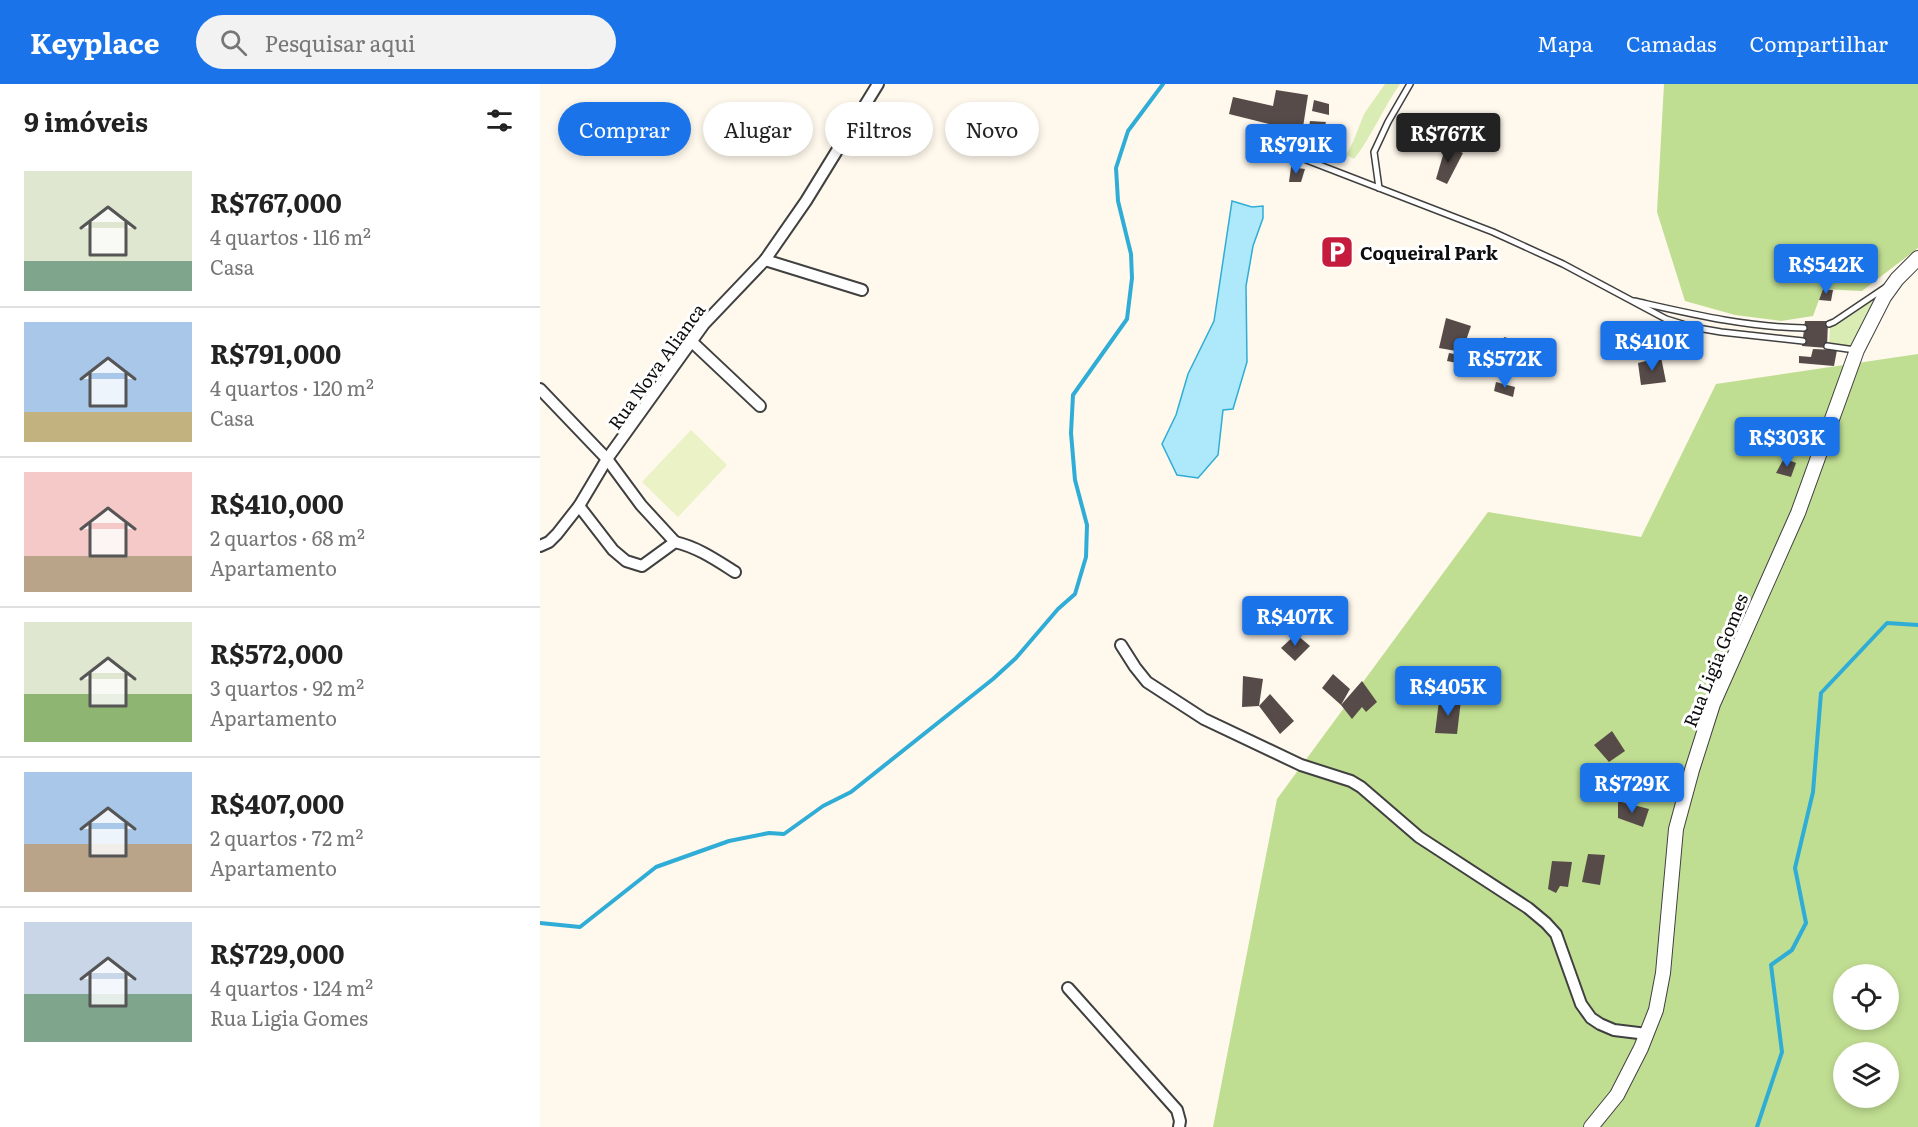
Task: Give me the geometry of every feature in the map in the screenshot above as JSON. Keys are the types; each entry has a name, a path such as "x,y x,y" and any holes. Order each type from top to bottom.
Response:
{"street":[{"name":"Rua Nova Alianca","path":"540,546 549,542 557,534 579,506 607,459 704,324 765,260 818,183 878,84"},
{"name":"Rua Ligia Gomes","path":"1591,1127 1617,1095 1647,1034 1656,1010 1663,973 1676,829 1713,704 1798,513 1857,350 1884,297 1897,279 1918,258"},
{"path":"765,260 862,290"},
{"path":"691,341 760,406"},
{"path":"540,389 607,459 641,506 675,542 687,545 735,572"},
{"path":"579,506 613,550 626,561 642,566 675,542"},
{"path":"1121,645 1147,682 1173,700 1204,719 1282,757 1361,786 1419,837 1528,908 1556,934 1581,1004 1591,1018 1614,1030 1647,1034"},
{"path":"1068,988 1177,1110 1179,1127"}],"lane":[{"path":"1379,188 1374,152 1410,84"},
{"path":"1278,149 1493,232 1563,264 1666,319 1692,327 1803,341"},
{"path":"1829,324 1897,279"},
{"path":"1627,299 1732,323 1804,328"},
{"path":"1827,346 1857,350"}],"green space":[{"path":"1385,84 1400,84 1354,159 1346,155 1364,114"},
{"path":"1664,84 1918,84 1918,248 1862,291 1823,289 1813,316 1781,321 1735,315 1685,301 1657,212"},
{"path":"1897,279 1857,350 1829,342 1830,328"},
{"path":"1918,354 1918,1127 1213,1127 1277,799 1488,512 1641,537 1716,384"},
{"path":"691,430 727,465 678,517 642,482"}],"water":[{"path":"1232,201 1252,207 1263,206 1263,218 1253,246 1246,286 1247,362 1233,409 1223,410 1218,455 1198,478 1177,475 1162,444 1176,415 1188,374 1214,321"}],"building":[{"path":"1276,90 1308,95 1301,140 1266,136 1269,124 1229,114 1233,97 1273,106"},
{"path":"1314,100 1329,104 1329,115 1312,111"},
{"path":"1310,121 1326,122 1318,150 1306,144"},
{"path":"1446,145 1463,153 1447,184 1436,179"},
{"path":"1291,167 1305,169 1301,182 1289,182"},
{"path":"1823,289 1833,290 1831,301 1819,300"},
{"path":"1446,318 1471,326 1462,352 1439,348"},
{"path":"1805,321 1828,321 1827,348 1802,346"},
{"path":"1504,337 1540,347 1535,375 1519,366 1513,372 1497,365"},
{"path":"1813,349 1837,350 1834,366 1799,363 1799,356 1811,357"},
{"path":"1449,353 1459,355 1457,363 1447,361"},
{"path":"1661,357 1666,382 1641,385 1638,363"},
{"path":"1496,382 1515,387 1513,397 1494,391"},
{"path":"1784,458 1796,463 1791,477 1776,473"},
{"path":"1296,634 1310,646 1295,661 1281,648"},
{"path":"1333,674 1350,689 1341,705 1322,688"},
{"path":"1243,676 1263,679 1259,706 1242,707"},
{"path":"1362,681 1377,702 1366,712 1362,707 1352,719 1341,705"},
{"path":"1270,694 1294,721 1280,734 1259,706"},
{"path":"1461,700 1457,734 1435,733 1439,701"},
{"path":"1612,731 1625,751 1609,762 1594,745"},
{"path":"1644,777 1639,803 1623,795 1629,778"},
{"path":"1618,801 1649,809 1643,827 1618,818"},
{"path":"1588,854 1605,855 1600,885 1582,882"},
{"path":"1552,861 1572,862 1568,887 1560,886 1556,893 1548,889"}],"waterway":[{"path":"540,923 580,927 656,867 729,841 769,833 784,834 823,806 851,792 993,679 1016,658 1058,609 1075,594 1086,557 1087,525 1075,480 1071,433 1073,395 1127,319 1132,278 1131,254 1118,201 1116,168 1128,131 1163,84"},
{"path":"1757,1127 1782,1052 1771,965 1792,950 1806,923 1795,868 1813,792 1821,693 1887,623 1918,625"}],"place":[{"name":"Coqueiral Park","path":"1337,252"}]}
